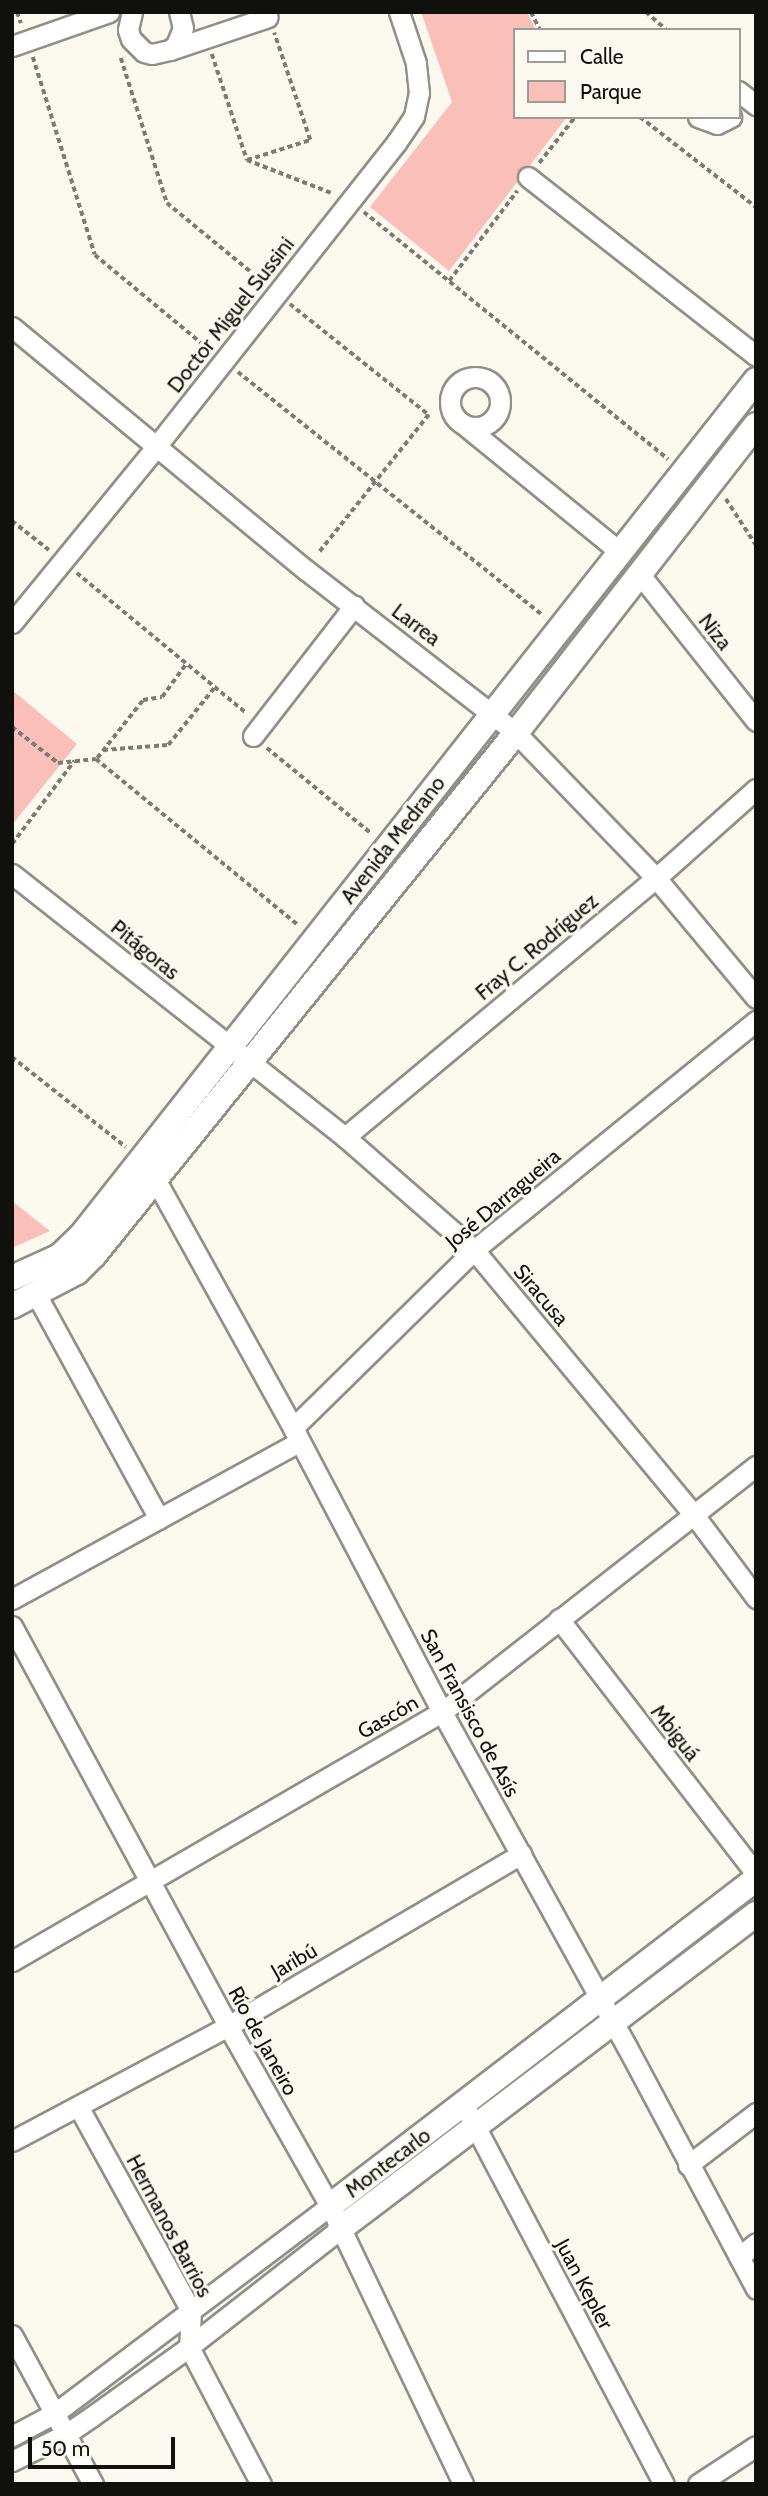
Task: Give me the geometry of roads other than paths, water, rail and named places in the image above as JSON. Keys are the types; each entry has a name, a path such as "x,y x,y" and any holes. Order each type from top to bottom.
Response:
{"main road":[{"name":"Avenida Medrano","path":"239,1055 314,939 756,380"},
{"name":"Avenida Medrano","path":"12,1306 77,1272 149,1169 239,1055 516,733 638,572 756,425"},
{"name":"Avenida Medrano","path":"12,1278 60,1256 149,1169"},
{"name":"Montecarlo","path":"340,2229 600,1999 756,1879"},
{"name":"Montecarlo","path":"330,2206 614,2023 756,1914"}],"street":[{"path":"12,46 108,12"},
{"path":"132,12 128,30 136,46 152,54 268,17"},
{"path":"170,50 181,37 182,19 179,12"},
{"name":"Doctor Miguel Sussini","path":"12,623 278,293 414,116 419,93 416,63 399,12"},
{"path":"740,92 756,104"},
{"path":"703,119 717,124 727,119"},
{"path":"528,177 756,356"},
{"name":"Larrea","path":"12,327 155,448 306,570 494,713 656,878 756,998"},
{"path":"463,424 621,553"},
{"name":"Niza","path":"638,572 756,721"},
{"path":"258,731 354,606"},
{"name":"Fray C. Rodríguez","path":"345,1137 656,878 756,789"},
{"name":"Pitágoras","path":"12,874 239,1055"},
{"name":"José Darragueira","path":"12,1600 159,1519 296,1435 474,1250 756,1021"},
{"name":"Siracusa","path":"239,1055 345,1137 474,1250 694,1514 756,1598"},
{"name":"San Fransisco de Asís","path":"149,1169 296,1435 442,1712 614,2023 756,2289"},
{"path":"36,1294 159,1519"},
{"name":"Gascón","path":"12,1961 442,1712 756,1466"},
{"name":"Mbiguá","path":"559,1619 756,1874"},
{"name":"Río de Janeiro","path":"12,1626 228,2026 330,2206 463,2484"},
{"name":"Jaribú","path":"12,2141 228,2026 521,1854"},
{"name":"Hermanos Barrios","path":"78,2106 191,2311 189,2347"},
{"path":"688,2165 756,2113"},
{"name":"Juan Kepler","path":"470,2116 664,2484"},
{"name":"Montecarlo","path":"12,2436 55,2413 330,2206"},
{"name":"Montecarlo","path":"12,2460 66,2434 189,2347 340,2229"},
{"path":"738,2257 756,2243"},
{"path":"12,2335 93,2484"},
{"path":"189,2347 261,2484"},
{"path":"698,2484 756,2446"}]}
